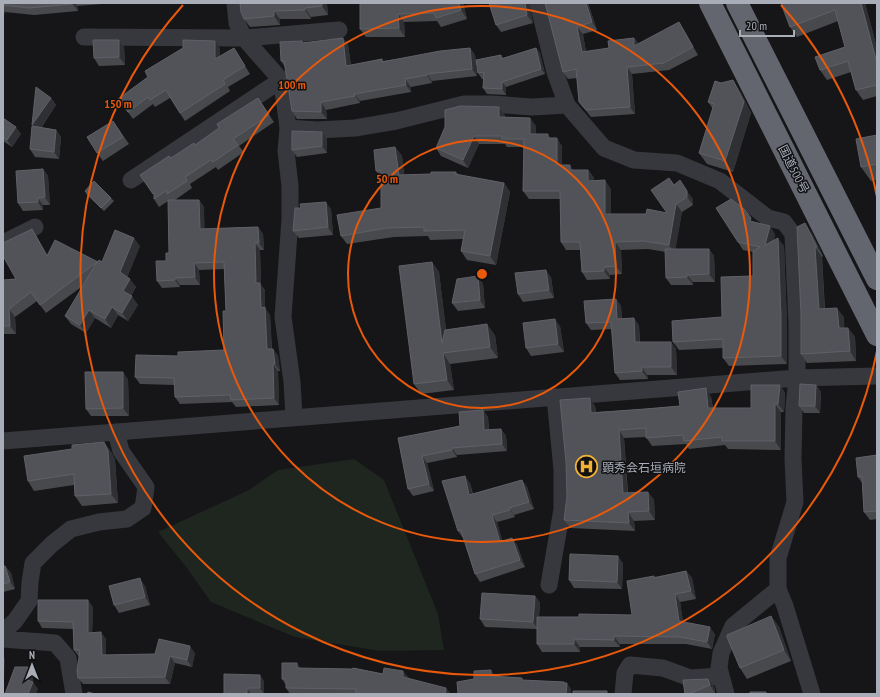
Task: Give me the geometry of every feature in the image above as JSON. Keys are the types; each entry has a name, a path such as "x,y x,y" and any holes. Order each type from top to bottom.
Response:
{"highway":[{"name":"国道500号","path":"710,3 877,335"},
{"name":"国道500号","path":"737,3 877,279"}],"street":[{"path":"235,3 237,23 244,38 280,80 288,128 286,150 290,186 290,220 282,317 292,382 294,417"},
{"path":"538,3 555,72 567,105 604,148 634,160 677,163 720,180 768,218 784,222 793,234 797,324 797,378 794,407 793,459 795,502 778,558 778,589 785,606 812,694"},
{"path":"84,37 244,38 339,30"},
{"path":"131,180 280,80"},
{"path":"288,128 317,130 355,128 396,121 464,104 492,104 532,107 567,105"},
{"path":"3,243 35,227"},
{"path":"3,441 797,378 877,376"},
{"path":"549,585 562,508 562,470 555,397"},
{"path":"3,632 15,621 29,601 33,564 52,544 71,529 99,522 127,519 143,508 146,487 121,451 116,432"},
{"path":"726,694 719,668 721,653 733,626 778,589"},
{"path":"3,639 54,643 68,658 74,694"},
{"path":"623,694 625,672 630,665 663,668 690,678 721,676"}],"shaded area":[{"path":"354,459 384,480 438,614 444,650 380,651 295,637 211,602 187,568 158,532 249,490 278,470"}],"building":[{"path":"3,3 72,4 29,8 3,5"},
{"path":"240,3 322,3 322,6 305,8 305,10 274,11 274,16 244,19 241,12"},
{"path":"360,3 459,3 461,10 436,18 434,13 398,14 399,28 360,29"},
{"path":"489,3 525,3 527,15 496,25"},
{"path":"545,3 586,3 592,22 577,27 582,52 609,48 608,41 634,38 634,46 679,22 693,47 664,63 627,67 630,107 586,110 579,102 576,69 563,72"},
{"path":"781,3 861,3 877,63 877,85 856,90 848,61 820,70 815,57 845,47 835,10 790,27"},
{"path":"343,38 346,66 382,59 382,62 440,51 470,48 472,69 427,74 405,79 406,85 354,94 355,96 321,102 321,112 292,111 284,61 281,61 280,42 302,41 302,43"},
{"path":"93,40 119,40 119,57 94,58"},
{"path":"183,40 215,41 215,59 234,48 245,66 223,80 225,84 180,113 166,90 150,100 148,97 128,112 118,99 148,77 145,71 183,48"},
{"path":"536,48 541,69 502,82 502,89 483,88 484,72 478,73 476,60 501,55 501,59"},
{"path":"733,80 744,102 725,161 699,153 714,104 708,102 715,81 721,83"},
{"path":"36,87 51,98 32,125"},
{"path":"258,98 269,115 233,139 238,145 213,162 211,160 185,177 187,181 167,194 167,190 154,199 154,193 153,194 140,175 169,156 171,158 194,143 195,145 219,128 217,124"},
{"path":"460,106 499,107 499,117 530,118 530,134 548,134 548,138 557,138 557,165 570,165 570,170 588,170 588,181 605,180 605,214 646,214 647,209 667,213 651,190 669,178 674,185 680,180 687,191 687,197 676,204 669,245 643,241 615,242 616,266 604,267 604,271 582,272 580,242 561,242 560,191 523,191 524,139 502,139 502,136 474,136 463,160 436,148 445,127 445,110"},
{"path":"3,118 16,127 7,140 3,137"},
{"path":"113,121 123,137 97,153 87,137"},
{"path":"32,126 56,130 54,152 30,149"},
{"path":"292,131 322,132 322,146 292,150"},
{"path":"877,135 877,164 861,167 856,139"},
{"path":"395,147 399,175 431,174 431,172 456,172 455,174 504,183 490,256 461,251 465,230 424,231 424,227 387,228 341,236 337,215 381,208 381,170 376,171 374,150"},
{"path":"43,169 45,197 38,198 38,202 18,203 16,171"},
{"path":"94,181 111,198 101,208 85,191"},
{"path":"731,199 744,209 751,218 750,221 770,226 765,245 778,238 781,356 723,358 723,339 673,342 672,321 722,317 721,277 753,276 753,251 760,247 738,242 716,208"},
{"path":"168,200 199,200 200,229 258,227 259,243 255,243 256,283 260,283 261,308 265,307 267,349 273,349 275,364 273,364 274,398 231,400 230,395 175,397 174,378 135,377 136,355 178,356 178,352 224,350 223,311 226,311 224,262 194,263 195,277 157,281 156,261 166,261 166,253 169,253"},
{"path":"326,202 328,227 293,231 295,208 301,208 300,204"},
{"path":"805,223 817,247 815,247 819,309 837,308 839,328 848,328 850,351 801,354 801,314 797,227"},
{"path":"32,229 47,256 55,240 98,262 99,260 102,262 115,230 134,238 120,272 130,279 123,291 132,296 122,313 112,307 105,319 89,310 80,325 65,316 97,262 40,305 31,292 9,309 10,326 3,326 3,280 16,279 3,256 3,243"},
{"path":"665,249 709,249 709,274 666,278"},
{"path":"432,262 442,343 445,330 487,324 490,347 443,353 447,380 414,384 399,266"},
{"path":"546,270 549,290 518,294 515,273"},
{"path":"478,276 480,300 452,303 457,279"},
{"path":"616,299 617,319 634,318 635,342 671,342 671,367 642,367 642,371 615,373 611,322 586,323 584,301"},
{"path":"555,319 558,344 526,348 523,323"},
{"path":"85,372 123,372 123,408 86,409"},
{"path":"800,384 816,385 815,406 799,406"},
{"path":"751,385 780,385 778,404 775,404 775,441 722,441 722,437 684,441 683,435 646,438 646,428 619,430 623,493 648,492 649,511 628,512 629,523 564,520 567,496 566,462 560,400 590,398 591,413 645,409 680,406 678,392 706,388 708,408 751,408"},
{"path":"483,410 484,430 501,429 502,444 452,448 452,450 422,456 429,484 408,489 398,438 460,426 459,412"},
{"path":"104,442 108,451 111,494 75,496 74,474 28,481 24,456 72,449 72,445"},
{"path":"877,455 877,511 864,512 862,476 858,477 856,458"},
{"path":"465,476 469,495 522,480 529,502 509,508 510,510 492,515 500,542 512,538 520,560 475,574 461,530 458,531 442,481"},
{"path":"570,554 618,556 617,582 569,580"},
{"path":"3,566 5,566 10,582 3,584"},
{"path":"686,571 691,591 675,594 679,621 710,627 707,642 680,637 614,636 614,640 574,639 574,644 537,644 537,617 579,617 579,614 632,615 627,581 654,576 654,578"},
{"path":"140,578 145,597 114,605 109,586"},
{"path":"482,593 535,596 533,622 480,619"},
{"path":"38,600 88,600 88,633 101,632 102,655 155,654 159,639 190,646 187,660 170,656 165,677 78,678 77,671 80,650 74,650 73,622 38,621"},
{"path":"771,616 784,650 740,668 727,635"},
{"path":"282,663 297,663 297,668 353,668 383,674 384,668 403,671 403,677 446,688 445,694 356,694 356,689 286,688 286,679 282,679"},
{"path":"15,667 28,667 27,680 33,682 28,694 5,694"},
{"path":"491,670 491,676 522,678 522,680 564,682 567,683 566,694 458,694 457,682 474,679 474,671"},
{"path":"224,674 260,675 260,688 247,688 247,694 224,694"},
{"path":"708,679 710,685 685,694 683,680"},
{"path":"573,691 607,691 607,694 573,694"},
{"path":"750,692 766,692 766,694 750,694"}],"place":[{"name":"顕秀会石垣病院","path":"586,467"}]}
